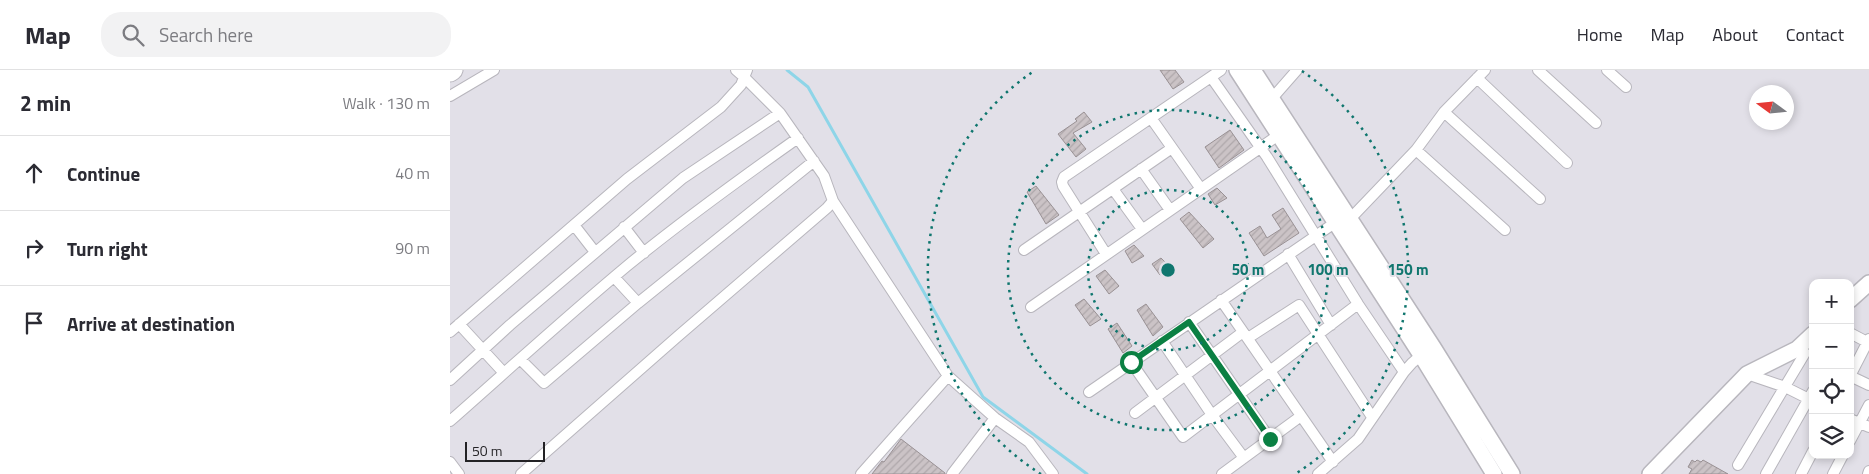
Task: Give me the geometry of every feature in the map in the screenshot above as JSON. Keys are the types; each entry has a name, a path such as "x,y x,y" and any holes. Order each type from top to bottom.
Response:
{"street":[{"path":"450,96 494,70"},
{"path":"736,70 746,73 780,113 814,161 824,176 833,201 948,376 995,418 1029,442 1053,474"},
{"path":"1106,254 1063,186 1064,178 1221,70"},
{"path":"1237,70 1267,104 1427,351 1512,474"},
{"path":"1253,70 1267,104"},
{"path":"1267,104 1297,70"},
{"path":"1089,392 1316,235 1343,220 1416,150 1444,112 1485,70"},
{"path":"1538,70 1596,123"},
{"path":"1607,70 1626,87"},
{"path":"450,332 627,179 721,107 741,85 746,73"},
{"path":"1211,77 1260,148 1358,304 1404,372"},
{"path":"1477,78 1567,163"},
{"path":"1444,112 1540,199"},
{"path":"450,380 595,252 683,178 780,113"},
{"path":"1151,118 1201,189"},
{"path":"1031,307 1285,132"},
{"path":"450,421 614,277 707,203 798,138"},
{"path":"1024,250 1172,148"},
{"path":"1416,150 1505,230"},
{"path":"520,359 544,383 638,303 814,161"},
{"path":"1141,169 1170,210"},
{"path":"1112,189 1142,229"},
{"path":"520,474 828,208 833,201"},
{"path":"574,225 595,252"},
{"path":"624,227 644,253"},
{"path":"1288,254 1331,325"},
{"path":"614,277 638,303"},
{"path":"1854,297 1867,288"},
{"path":"1221,300 1333,462"},
{"path":"1131,362 1183,437 1358,304"},
{"path":"1134,413 1212,355 1299,305 1372,417"},
{"path":"1189,322 1270,439"},
{"path":"460,324 504,373"},
{"path":"1854,335 1869,341 1854,369"},
{"path":"1162,341 1212,416 1244,458"},
{"path":"1318,474 1358,438 1404,372 1427,351"},
{"path":"1427,351 1494,474"},
{"path":"1650,474 1748,374 1805,353"},
{"path":"1738,465 1805,353"},
{"path":"1748,374 1809,396"},
{"path":"861,474 948,376"},
{"path":"1854,378 1869,384"},
{"path":"1766,474 1809,400"},
{"path":"1860,423 1869,405"},
{"path":"1222,474 1301,416"},
{"path":"952,474 995,418"},
{"path":"1801,474 1809,459"},
{"path":"1833,474 1841,459"},
{"path":"450,462 459,474"}],"building":[{"path":"1160,70 1175,70 1184,82 1173,89"},
{"path":"1084,112 1092,122 1073,133 1086,149 1076,157 1058,134 1077,121 1075,119"},
{"path":"1230,130 1244,150 1219,168 1205,147"},
{"path":"1036,186 1059,215 1046,224 1027,192"},
{"path":"1217,188 1227,198 1215,205 1208,194"},
{"path":"1283,208 1299,233 1264,256 1249,233 1260,226 1267,238 1281,229 1272,215"},
{"path":"1189,212 1214,239 1203,248 1180,219"},
{"path":"1134,245 1144,256 1132,263 1125,251"},
{"path":"1161,258 1171,268 1160,275 1152,264"},
{"path":"1105,270 1119,286 1109,294 1096,276"},
{"path":"1084,299 1101,319 1090,326 1075,305"},
{"path":"1146,304 1163,327 1153,336 1137,310"},
{"path":"1117,323 1132,346 1123,353 1108,329"},
{"path":"901,439 945,474 872,474 882,461 884,462"},
{"path":"1692,460 1701,462 1703,460 1728,474 1689,474 1692,469 1688,467"}],"waterway":[{"path":"787,70 808,87 983,397 1087,474"}],"route":[{"path":"1131,362 1189,322 1270,439"}]}
